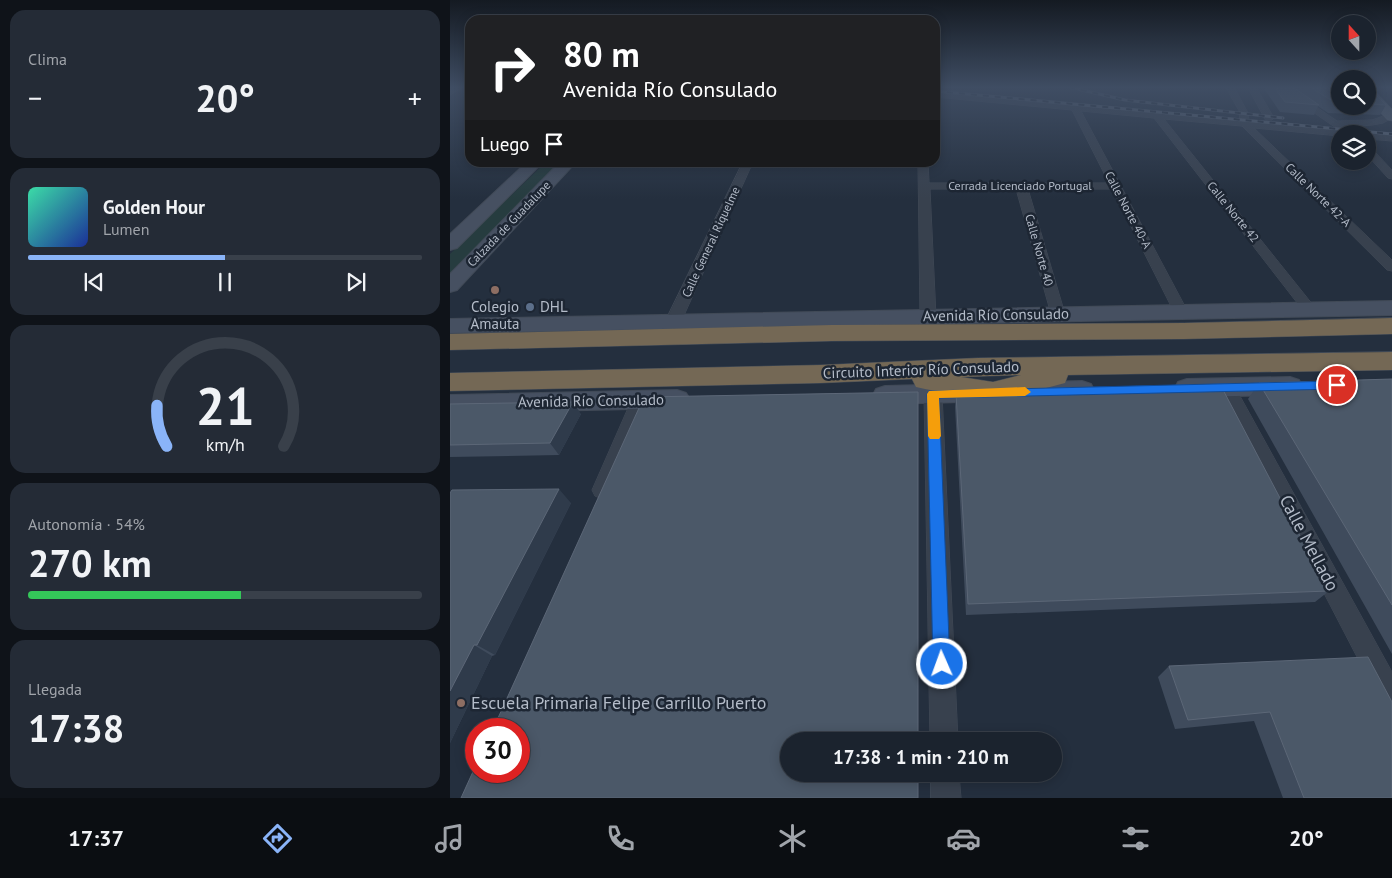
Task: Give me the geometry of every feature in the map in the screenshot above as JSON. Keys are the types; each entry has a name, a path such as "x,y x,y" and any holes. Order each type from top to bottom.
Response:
{"highway":[{"path":"882,332 982,316 1058,323"},
{"path":"450,342 882,332 1058,323 1392,326"},
{"name":"Circuito Interior Río Consulado","path":"450,382 862,387 968,367 1100,377 1392,360"},
{"path":"862,387 994,392 1100,377"}],"main road":[{"name":"Calzada de Guadalupe","path":"450,244 531,167"},
{"name":"Calzada de Guadalupe","path":"450,286 564,167"},
{"name":"Avenida Río Consulado","path":"1058,323 1181,312 1392,308"},
{"name":"Avenida Río Consulado","path":"450,326 982,316"},
{"path":"1363,384 1392,383"},
{"path":"1168,388 1314,385"},
{"name":"Avenida Río Consulado","path":"450,404 641,399 862,387 933,394 994,392"}],"street":[{"name":"Calle Norte 40-A","path":"1083,124 1181,312"},
{"name":"Calle Norte 42","path":"1163,124 1310,310"},
{"name":"Calle Norte 42-A","path":"1249,124 1392,267"},
{"path":"1281,124 1331,131"},
{"path":"1376,137 1392,138"},
{"path":"1376,159 1392,176"},
{"name":"Calle General Riquelme","path":"673,322 746,167"},
{"path":"924,167 928,317"},
{"name":"Cerrada Licenciado Portugal","path":"924,186 1115,186"},
{"name":"Calle Norte 40","path":"1021,186 1058,323"},
{"name":"Calle Mellado","path":"1226,387 1392,698"},
{"path":"933,394 944,732"},
{"path":"595,506 641,399"},
{"path":"945,782 946,798"}],"green space":[{"path":"541,167 555,167 450,273 450,254"}],"building":[{"path":"1392,379 1392,605 1259,383"},
{"path":"1221,386 1329,591 968,604 956,394"},
{"path":"918,392 918,732 780,732 780,782 918,782 918,798 461,798 468,783 530,783 530,718 498,718 644,397"},
{"path":"573,402 550,443 450,445 450,404"},
{"path":"559,489 477,645 474,645 450,691 450,493 452,490"},
{"path":"1368,657 1392,702 1392,798 1304,798 1270,712 1188,720 1169,666"}],"railway":[{"path":"1288,124 1392,134"}],"slow traffic":[{"path":"935,436 933,394 1025,392"}],"place":[{"name":"Colegio Amauta","path":"495,290"},
{"name":"DHL","path":"530,307"},
{"name":"Escuela Primaria Felipe Carrillo Puerto","path":"461,703"}],"route":[{"path":"942,664 933,394 1337,385"}]}
